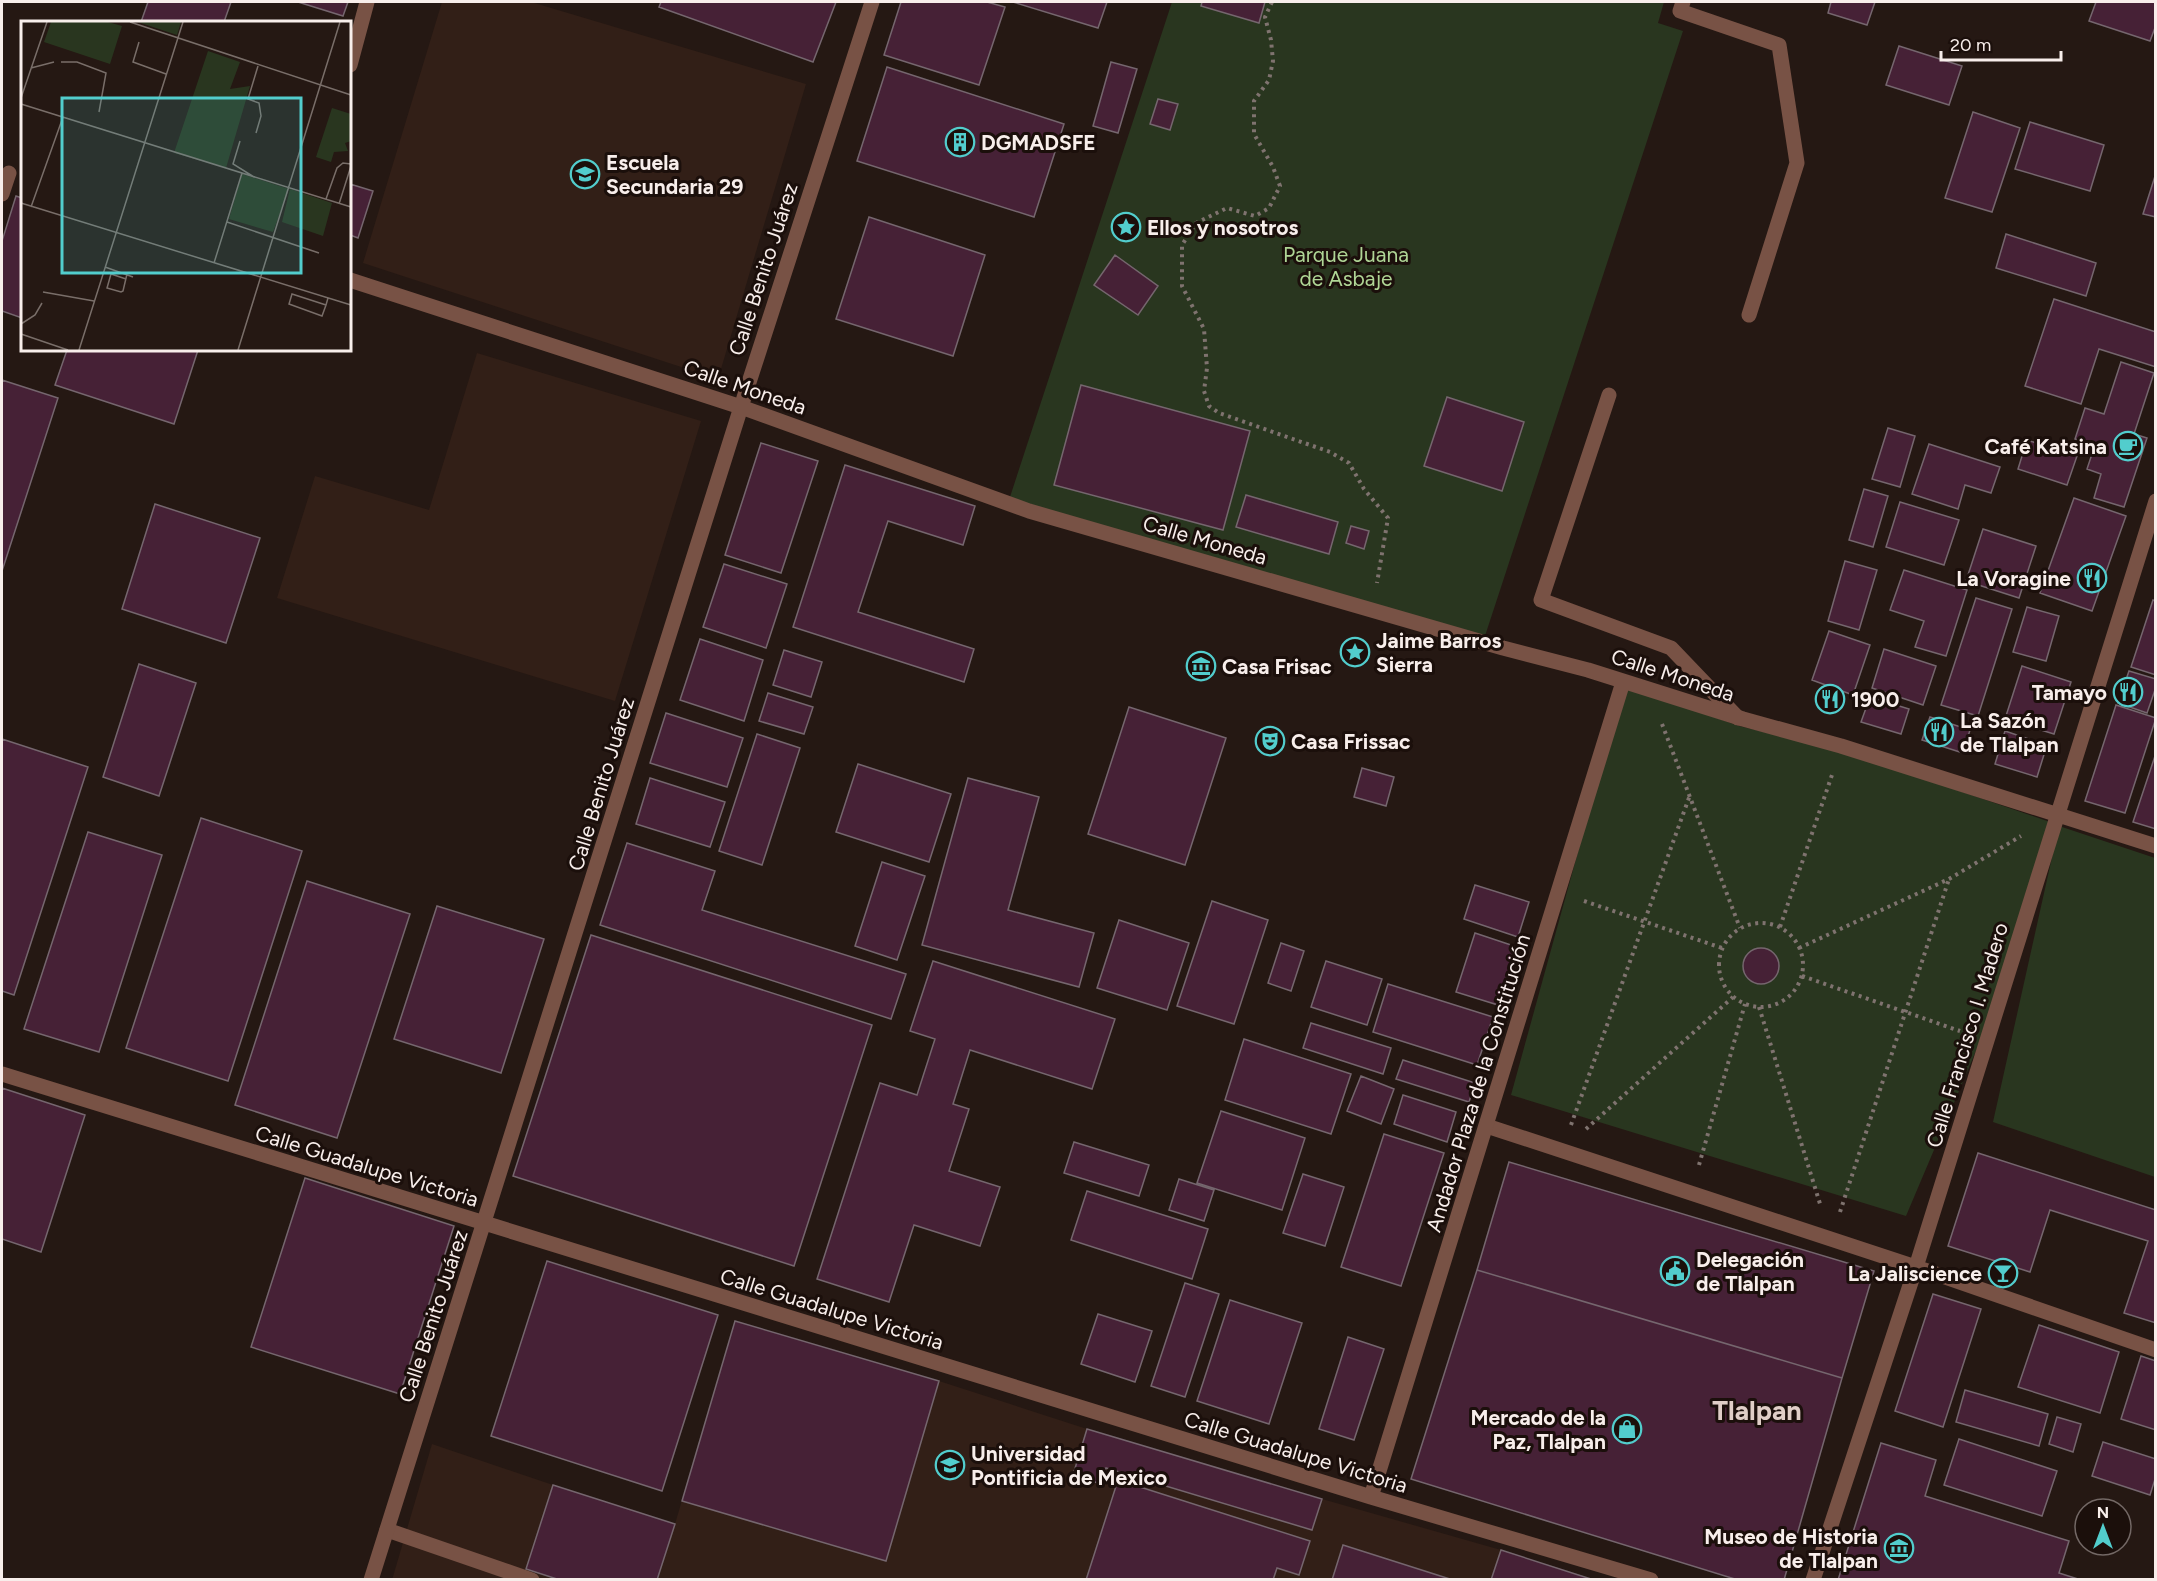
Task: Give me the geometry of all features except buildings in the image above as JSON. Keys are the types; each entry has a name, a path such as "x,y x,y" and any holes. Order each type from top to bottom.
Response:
{"street":[{"path":"351,61 367,2"},
{"name":"Calle Benito Juárez","path":"371,1580 741,406 872,2"},
{"path":"1683,2 1680,11 1779,45 1797,163 1749,315"},
{"path":"2,194 11,173"},
{"name":"Calle Moneda","path":"351,280 741,406 1029,511 1841,746 2156,846"},
{"path":"1609,395 1541,600 1671,648 1738,718"},
{"name":"Calle Francisco I. Madero","path":"1813,1580 1916,1267 2156,501"},
{"name":"Andador Plaza de la Constitución","path":"1371,1497 1623,682"},
{"name":"Calle Guadalupe Victoria","path":"2,1074 1371,1497 1651,1580"},
{"path":"1487,1126 1916,1267 2156,1350"},
{"path":"387,1530 532,1580"}],"path":[{"path":"1272,2 1264,17 1271,40 1273,62 1269,80 1254,101 1254,134 1273,167 1280,186 1269,208 1255,216 1227,208 1196,223 1182,245 1182,286 1204,329 1207,368 1204,391 1209,406 1219,413 1330,452 1349,463 1364,489 1388,518 1373,609"},
{"path":"1649,690 1740,928"},
{"path":"1780,927 1841,746"},
{"path":"1562,1151 1689,795"},
{"path":"1799,948 1949,879 2058,814"},
{"path":"1831,1239 1949,879"},
{"path":"1558,893 1722,948"},
{"path":"1754,924 1780,927 1791,936 1799,948 1803,962 1802,976 1796,989 1786,999 1773,1005 1759,1007 1745,1004 1733,997 1724,986 1719,960 1722,948 1740,928 1754,924"},
{"path":"1802,976 1987,1041"},
{"path":"1562,1151 1733,997"},
{"path":"1691,1193 1745,1004"},
{"path":"1759,1007 1831,1239"}],"shaded area":[{"name":"Escuela Secundaria 29","path":"442,2 531,2 806,84 718,379 363,263"},
{"path":"477,353 701,421 615,701 277,598 315,476 429,510"},
{"name":"Universidad Pontificia de Mexico","path":"735,1321 939,1381 1087,1429 1594,1579 392,1580 432,1444 675,1524"}],"green space":[{"name":"Parque Juana de Asbaje","path":"1172,2 1664,2 1658,23 1683,31 1484,639 1009,500"},
{"path":"1624,685 1739,726 1840,750 2050,822 1981,1039 1906,1216 1511,1095"},
{"path":"2059,826 2155,858 2155,1177 1993,1122"}],"place":[{"name":"DGMADSFE","path":"960,142"},
{"name":"Escuela Secundaria 29","path":"585,174"},
{"name":"Ellos y nosotros","path":"1126,227"},
{"name":"Café Katsina","path":"2128,446"},
{"name":"La Voragine","path":"2092,578"},
{"name":"Jaime Barros Sierra","path":"1355,652"},
{"name":"Casa Frisac","path":"1201,666"},
{"name":"Tamayo","path":"2128,692"},
{"name":"1900","path":"1830,699"},
{"name":"La Sazón de Tlalpan","path":"1939,732"},
{"name":"Casa Frissac","path":"1270,741"},
{"name":"Delegación de Tlalpan","path":"1675,1271"},
{"name":"La Jaliscience","path":"2003,1273"},
{"name":"Mercado de la Paz, Tlalpan","path":"1627,1429"},
{"name":"Universidad Pontificia de Mexico","path":"950,1465"},
{"name":"Museo de Historia de Tlalpan","path":"1899,1548"}],"district":[{"name":"Tlalpan","path":"1757,1410"}]}
